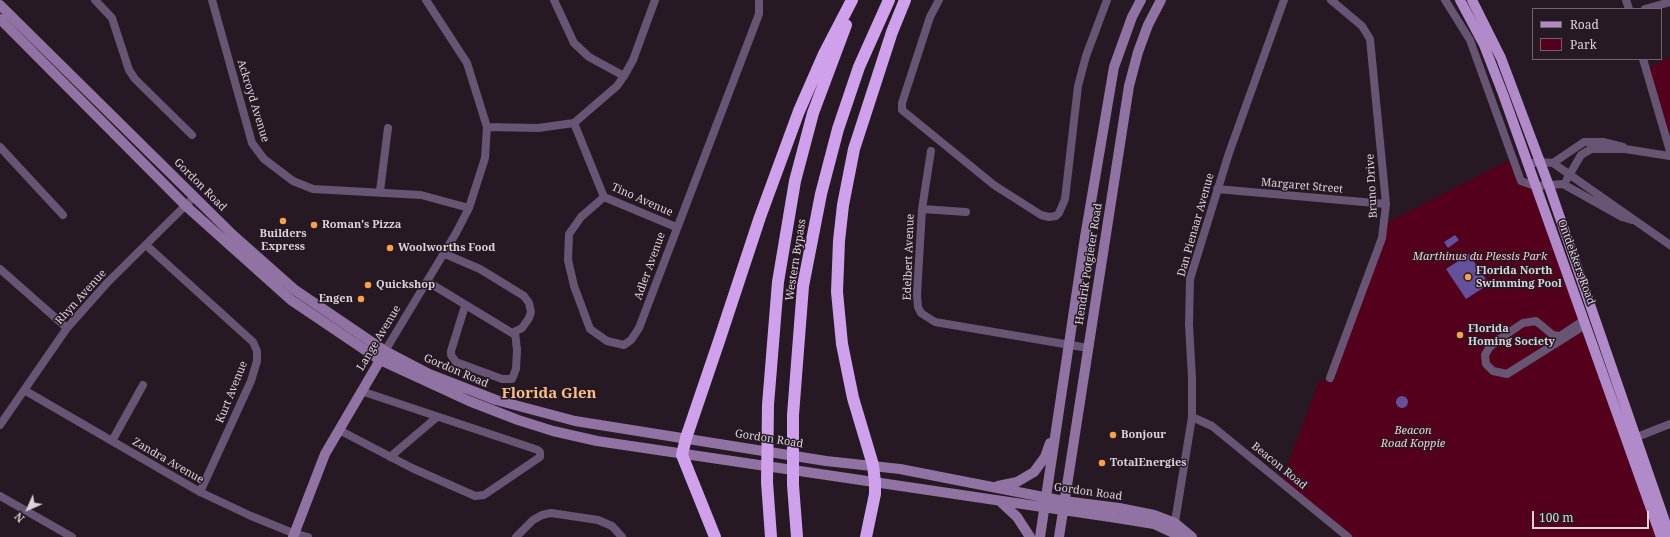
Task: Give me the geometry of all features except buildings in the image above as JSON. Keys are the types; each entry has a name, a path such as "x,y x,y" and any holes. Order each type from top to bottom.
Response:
{"highway":[{"path":"716,537 682,455 686,438 760,217 796,118 824,54 852,0"},
{"name":"Western Bypass","path":"771,537 767,482 768,405 778,282 795,181 813,113 855,0"},
{"name":"Western Bypass","path":"797,537 793,485 793,415 803,286 821,194 838,129 859,67 889,0"},
{"path":"866,537 876,494 875,482 873,465 854,398 842,344 836,292 839,241 854,149 892,32 905,0"}],"main road":[{"name":"Ontdekkers Road","path":"1460,0 1484,45 1585,323 1625,441 1661,537"},
{"name":"Ontdekkers Road","path":"1472,0 1501,58 1549,186 1670,536"}],"street":[{"path":"95,0 115,23 129,70 135,79 192,135"},
{"name":"Ackroyd Avenue","path":"212,0 252,143 258,153 284,174 308,187 421,195 469,208"},
{"name":"Lange Avenue","path":"293,535 325,454 385,351 445,254 469,208 485,158 487,127 467,63 426,0"},
{"path":"554,0 574,43 589,57 624,76"},
{"path":"487,127 538,128 574,123 617,86 624,76 633,60 655,0"},
{"name":"Adler Avenue","path":"604,197 575,223 568,234 568,260 574,286 590,329 606,341 624,345 631,340 639,328 676,227 759,14 759,0"},
{"path":"939,0 930,16 902,103 902,110 994,185 1041,215 1049,218 1056,216 1059,213 1065,199 1078,86 1086,56 1107,0"},
{"name":"Hendrik Potgieter Road","path":"1040,537 1069,344 1114,67 1132,17 1140,0"},
{"name":"Hendrik Potgieter Road","path":"1058,537 1129,86 1138,52 1148,25 1161,0"},
{"name":"Dan Pienaar Avenue","path":"1176,532 1192,417 1189,291 1193,269 1217,190 1284,0"},
{"name":"Bruno Drive","path":"1330,378 1382,238 1386,204 1369,36 1362,26 1331,0"},
{"path":"1445,0 1470,40 1475,52 1518,178 1524,184 1535,186 1563,184 1622,218 1632,220"},
{"path":"1649,8 1670,2"},
{"name":"Gordon Road","path":"1,7 232,235 295,290 385,351 429,374 468,390 529,410 574,421 826,461 873,465 994,487 1046,503 1154,524 1192,537"},
{"name":"Gordon Road","path":"0,19 186,206 291,300 380,360 488,409 553,432 597,442 732,461 824,476 875,482 1001,502 1046,503"},
{"path":"1643,60 1670,151"},
{"name":"Tino Avenue","path":"574,123 604,197 676,227"},
{"path":"380,192 388,128"},
{"path":"1553,163 1579,144 1590,141 1619,145 1625,149"},
{"path":"0,147 63,215"},
{"path":"1563,184 1581,156 1587,150 1595,148 1625,149 1670,156"},
{"name":"Edelbert Avenue","path":"931,151 922,210 917,295 918,307 925,316 935,322 1088,348"},
{"path":"1528,164 1540,162 1553,163 1625,213 1632,220 1670,245"},
{"name":"Margaret Street","path":"1217,190 1386,204"},
{"name":"Rhyn Avenue","path":"0,425 67,328 107,283 194,197"},
{"path":"922,210 966,212"},
{"name":"Kurt Avenue","path":"146,246 253,342 257,351 257,361 251,381 200,492"},
{"path":"428,282 506,330 515,332 522,328 529,318 531,312 529,303 524,296 480,270 445,254"},
{"path":"0,268 67,328"},
{"path":"465,306 451,351 451,355 456,362 502,379 512,379 516,368 517,350 515,332"},
{"path":"1536,321 1553,334 1560,336 1585,323 1506,374 1495,372 1486,364 1485,355 1489,348 1523,323 1536,321"},
{"path":"112,441 143,385"},
{"name":"Zandra Avenue","path":"24,390 200,492 293,535 308,537"},
{"path":"338,430 390,457 475,496 484,494 540,457 540,452 538,450 361,391"},
{"path":"994,487 1010,484 1024,478 1040,465 1049,447 1058,414"},
{"path":"390,457 437,417"},
{"name":"Beacon Road","path":"1192,417 1212,426 1348,537"},
{"path":"1625,441 1670,424"},
{"path":"0,496 72,537"},
{"path":"1001,502 1017,517 1030,537"},
{"path":"516,537 533,520 542,515 551,513 598,520 612,526 622,537"}],"green space":[{"path":"1670,57 1670,142 1649,68"},
{"name":"Beacon Road Koppie","path":"1509,160 1519,184 1532,188 1656,537 1352,537 1282,480 1319,381 1329,380 1387,230 1388,222"}],"shaded area":[{"name":"Florida North Swimming Pool","path":"1455,235 1459,240 1448,248 1444,242"},
{"name":"Florida North Swimming Pool","path":"1469,254 1489,284 1466,299 1446,269"},
{"path":"1400,396 1404,396 1408,402 1404,408 1400,408 1396,404 1396,400"}],"place":[{"name":"Builders Express","path":"283,221"},
{"name":"Roman's Pizza","path":"314,225"},
{"name":"Woolworths Food","path":"390,248"},
{"name":"Florida North Swimming Pool","path":"1468,277"},
{"name":"Quickshop","path":"368,285"},
{"name":"Engen","path":"361,299"},
{"name":"Florida Homing Society","path":"1460,335"},
{"name":"Bonjour","path":"1113,435"},
{"name":"TotalEnergies","path":"1102,463"}],"district":[{"name":"Florida Glen","path":"549,394"}],"park label":[{"name":"Marthinus du Plessis Park","path":"1480,257"}]}
